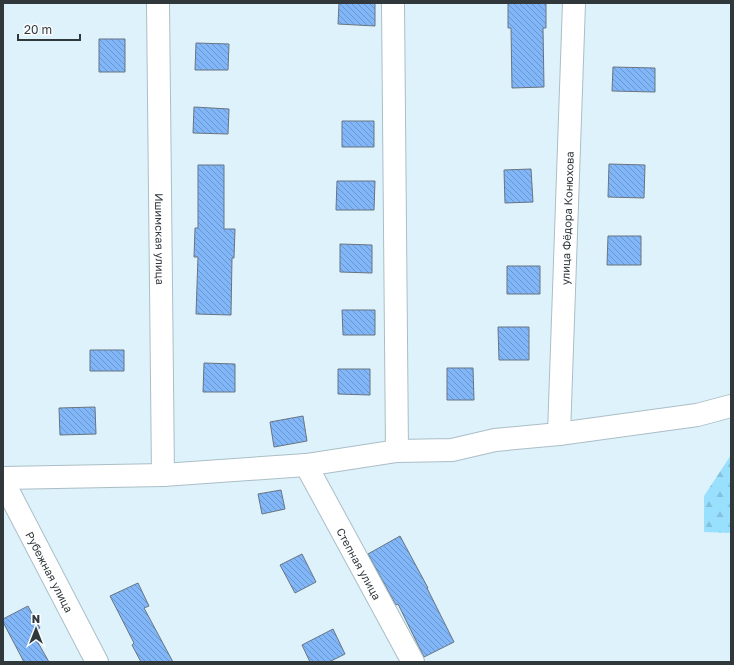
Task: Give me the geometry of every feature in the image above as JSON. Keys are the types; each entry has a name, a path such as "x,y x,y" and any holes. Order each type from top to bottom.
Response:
{"street":[{"name":"Ишимская улица","path":"158,3 163,475"},
{"path":"393,3 396,451"},
{"name":"улица Фёдора Конюхова","path":"560,434 574,3"},
{"path":"3,479 163,475 306,465 396,451 452,450 495,440 560,434 697,416 731,406"},
{"name":"Степная улица","path":"306,465 413,662"},
{"name":"Рубежная улица","path":"3,479 97,662"}],"green space":[{"path":"731,455 731,533 704,532 704,496"}],"building":[{"path":"339,3 375,3 375,26 338,24"},
{"path":"508,3 546,3 546,28 543,28 544,87 512,88 511,28 508,28"},
{"path":"99,39 125,39 125,72 99,72"},
{"path":"196,43 229,44 228,70 195,70"},
{"path":"613,67 655,68 655,92 612,91"},
{"path":"194,107 229,109 228,134 193,133"},
{"path":"342,121 374,121 374,147 342,147"},
{"path":"609,164 645,165 644,198 608,197"},
{"path":"198,165 224,165 224,229 235,229 234,258 232,258 231,315 196,314 198,257 194,257 195,228 198,228"},
{"path":"531,169 533,202 505,203 504,170"},
{"path":"337,181 375,181 374,210 336,210"},
{"path":"608,236 641,236 641,265 607,265"},
{"path":"340,244 372,245 372,273 340,272"},
{"path":"507,266 540,266 540,294 507,294"},
{"path":"342,310 375,310 375,335 343,335"},
{"path":"498,327 529,327 529,360 499,360"},
{"path":"90,350 124,350 124,371 90,371"},
{"path":"204,363 235,364 235,392 203,392"},
{"path":"447,368 473,368 474,400 447,400"},
{"path":"338,369 370,369 370,395 338,394"},
{"path":"95,407 96,434 60,435 59,408"},
{"path":"303,416 307,441 274,447 270,422"},
{"path":"281,490 285,509 262,514 258,494"},
{"path":"400,536 428,588 454,642 424,657 398,604 396,605 368,554"},
{"path":"302,554 316,582 295,593 280,565"},
{"path":"138,583 149,606 144,608 173,662 141,662 132,645 134,643 110,596"},
{"path":"28,606 40,628 32,632 49,662 24,662 3,622 3,619"},
{"path":"333,629 345,654 329,662 310,662 302,645"}]}
